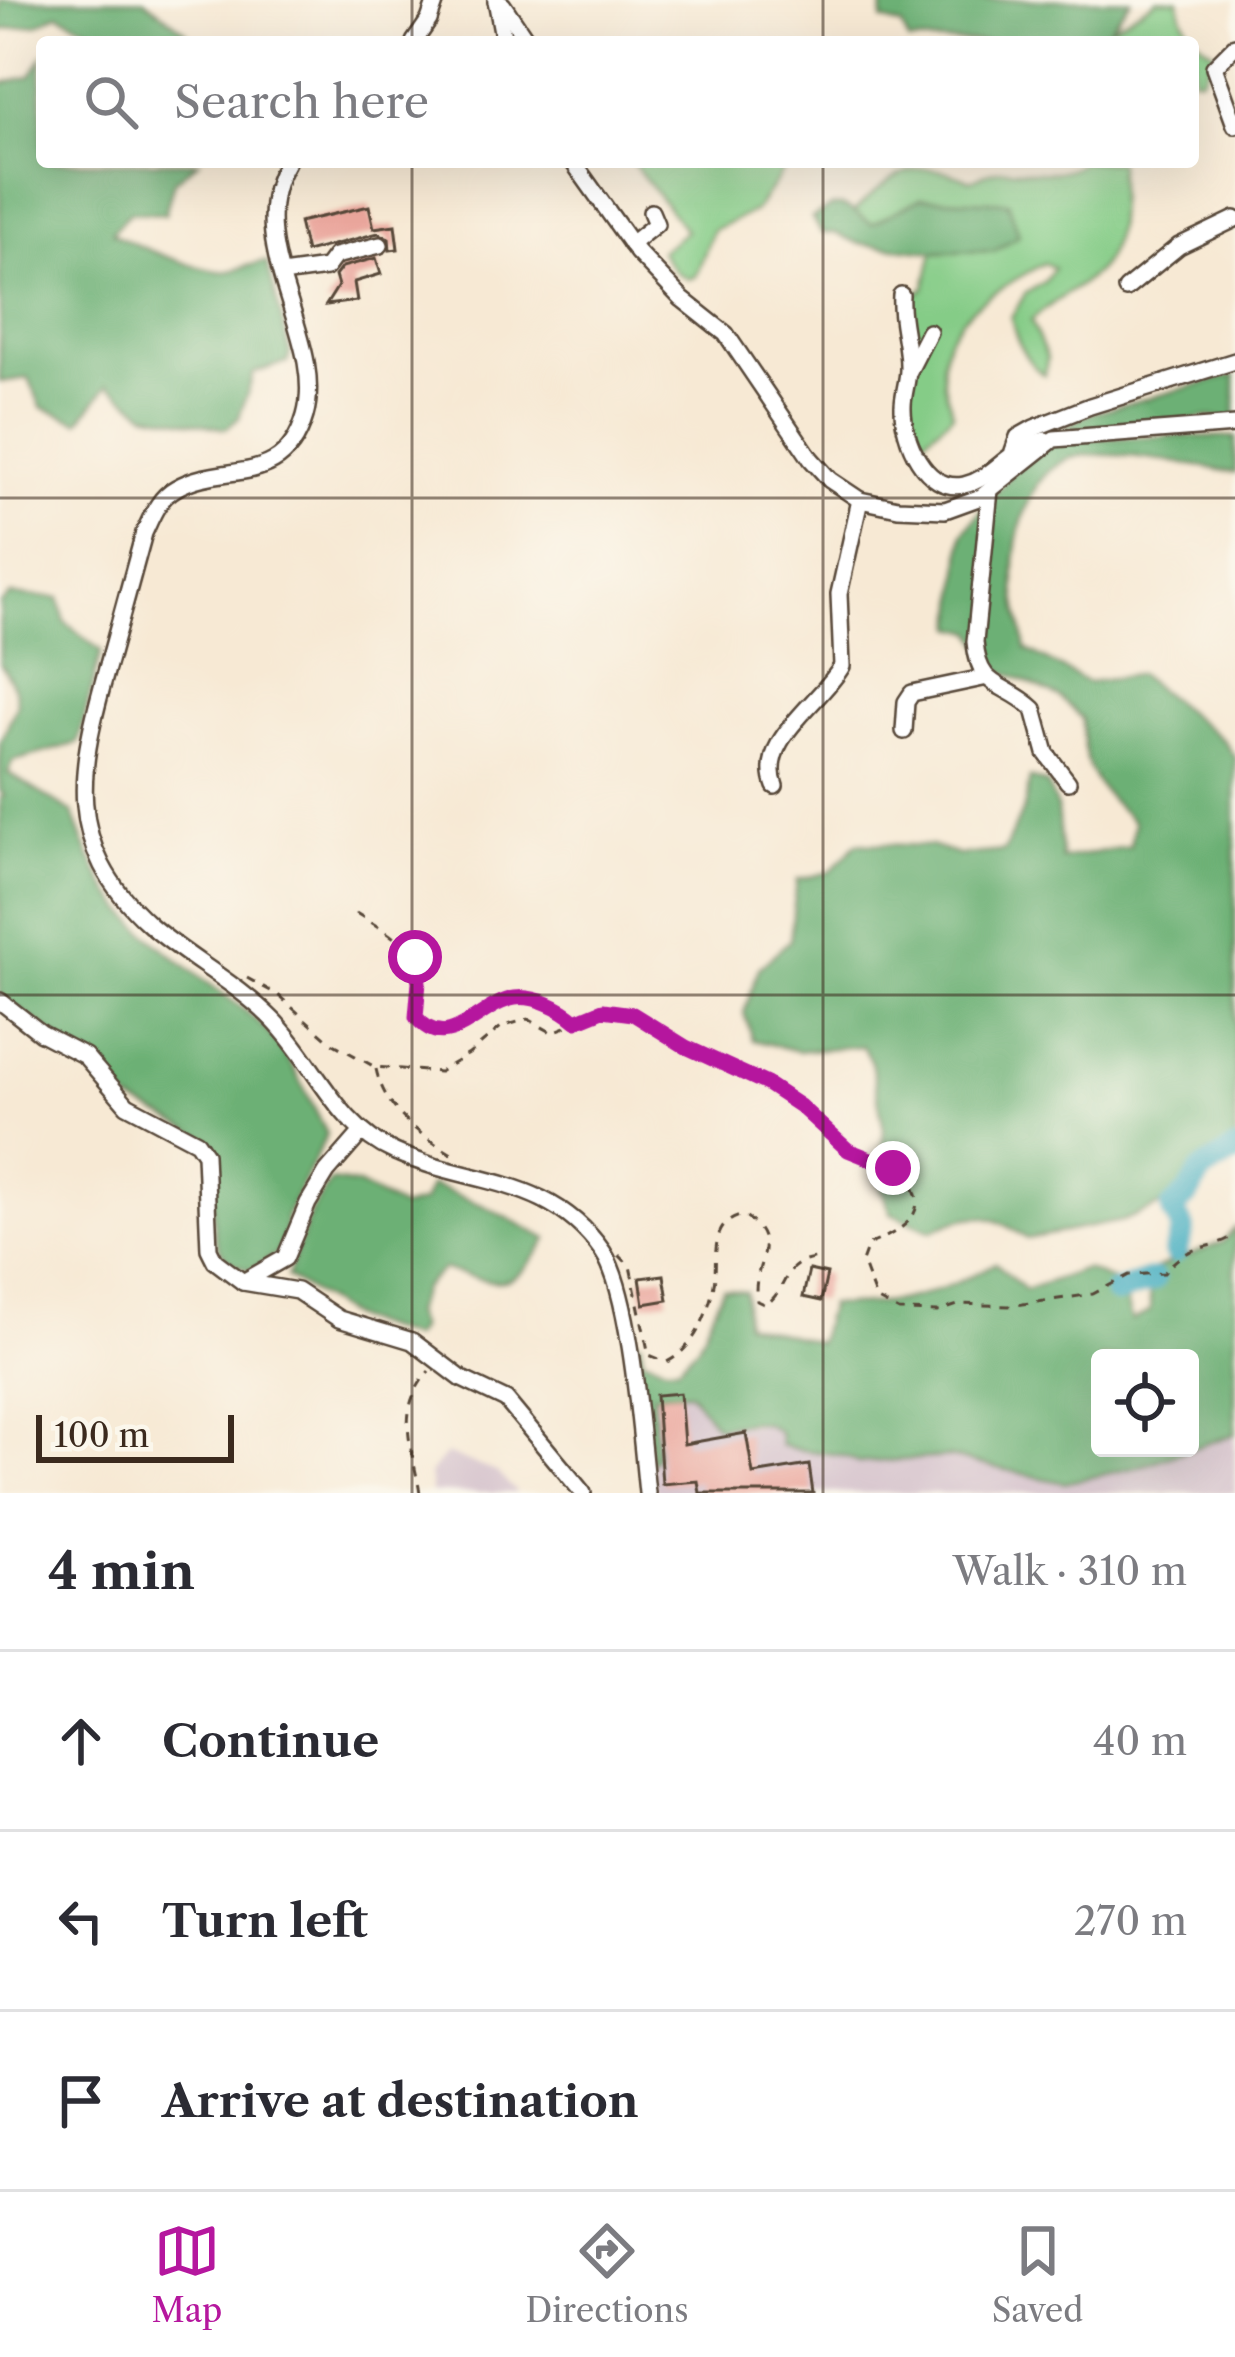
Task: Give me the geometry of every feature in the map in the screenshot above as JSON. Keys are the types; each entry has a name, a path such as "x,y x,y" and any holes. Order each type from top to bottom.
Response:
{"street":[{"path":"418,36 436,0"},
{"path":"496,0 503,36"},
{"path":"496,0 524,36"},
{"path":"1235,46 1214,67 1235,125"},
{"path":"284,168 270,210 308,401 297,437 266,466 178,486 155,507 86,745 83,788 88,820 107,875 149,923 270,1016 361,1133 397,1153 556,1204 572,1214 614,1272 647,1493"},
{"path":"577,168 632,244 682,299 726,334 811,459 830,480 860,500 898,508 962,506 1054,439"},
{"path":"632,244 652,231 656,224 651,212"},
{"path":"1126,289 1179,246 1235,219"},
{"path":"282,274 326,268 335,256 380,245"},
{"path":"901,295 909,371 904,423 913,450 932,476 948,485 969,484 1013,452 1054,439 1235,425"},
{"path":"909,371 929,332"},
{"path":"1013,452 1018,437 1034,428 1235,361"},
{"path":"983,678 975,642 990,490"},
{"path":"775,786 772,754 842,666 839,593 860,500"},
{"path":"904,731 906,702 912,693 983,678 1034,709 1046,753 1068,782"},
{"path":"0,1001 41,1033 85,1056 127,1105 197,1142 205,1154 209,1250 215,1261 243,1282 297,1292 314,1298 339,1319 412,1341 462,1379 506,1400 583,1493"},
{"path":"243,1282 285,1258 327,1172 361,1133"}],"path":[{"path":"356,913 415,957 416,1017 424,1028 444,1033 516,997 538,1000 576,1021"},
{"path":"226,982 235,973 278,995 332,1043 375,1067 439,1072 470,1054 501,1027 528,1019 550,1032 603,1010 633,1014 686,1047 767,1084 800,1106 848,1150 903,1174 915,1190 916,1204 908,1223 868,1245 862,1262 876,1299 899,1311 937,1312 961,1304 1009,1306 1094,1294 1130,1275 1164,1274 1199,1244 1219,1245 1235,1235"},
{"path":"375,1067 379,1085 396,1110 423,1137 460,1159 463,1172"},
{"path":"605,1256 622,1255 630,1266 649,1355 668,1362 682,1354 696,1334 715,1287 716,1240 734,1217 744,1215 765,1236 766,1252 754,1285 757,1300 766,1305 800,1260 821,1258"},
{"path":"420,1493 405,1411 414,1388 437,1361"}],"shaded area":[{"path":"690,1392 716,1427 766,1424 823,1455 949,1457 1063,1483 1167,1457 1199,1457 1199,1446 1235,1434 1235,1493 655,1493 653,1393"},
{"path":"446,1454 496,1472 517,1493 431,1493 429,1474"}],"green space":[{"path":"0,0 144,0 187,36 88,36 92,30 58,14 37,25 0,30"},
{"path":"883,0 1131,0 1104,36 906,36 902,26 882,20"},
{"path":"1157,0 1179,0 1195,36 1106,36 1107,30"},
{"path":"1199,40 1216,53 1199,78"},
{"path":"36,67 36,168 190,168 174,181 165,214 130,212 112,232 152,251 219,271 267,262 290,353 287,362 254,373 239,418 226,429 146,413 108,385 79,422 41,407 29,378 0,382 0,84 31,76"},
{"path":"637,168 785,168 755,211 713,230 696,276 688,279 660,251 686,231"},
{"path":"1118,168 1115,236 1104,263 1031,321 1047,358 1045,375 1022,351 1011,318 1025,294 1045,281 1054,268 1044,263 975,307 950,337 944,356 944,382 953,414 920,443 908,390 911,298 925,287 933,252 995,251 1018,235 1007,202 887,215 872,225 853,212 893,178 919,169 970,180 1007,169"},
{"path":"921,198 1008,202 1019,235 995,251 933,252 860,244 835,233 822,233 812,218 837,205 872,224"},
{"path":"1235,375 1235,419 1209,417 1137,429 1060,429 1092,413"},
{"path":"1235,437 1235,473 1106,455 1071,458 1055,466 1025,511 1016,550 1016,593 1026,649 1088,683 1138,674 1224,741 1235,758 1235,1142 1209,1154 1168,1203 1122,1221 1027,1239 981,1217 932,1231 891,1213 877,1177 884,1130 871,1062 862,1046 798,1051 753,1040 744,1013 759,968 790,940 797,880 830,872 857,843 931,846 959,855 1004,851 1024,808 1030,778 1047,784 1057,808 1062,859 1130,846 1134,822 1094,778 1085,754 1082,719 1059,697 994,667 974,632 955,627 963,533 1012,473 1054,440"},
{"path":"10,595 59,598 65,622 101,651 78,743 14,761 8,773 73,813 96,870 124,911 265,1029 281,1048 327,1134 286,1217 277,1254 250,1270 231,1262 215,1235 210,1140 130,1101 0,996 0,799 4,796 0,743 17,704 0,662 0,604"},
{"path":"331,1181 358,1185 402,1208 423,1202 431,1185 548,1239 524,1270 504,1281 443,1269 423,1288 413,1313 419,1328 412,1338 355,1320 287,1277 312,1209"},
{"path":"1235,1228 1235,1434 1199,1446 1199,1349 1091,1349 1091,1457 1167,1457 1064,1483 949,1457 858,1463 780,1445 779,1432 766,1424 716,1427 690,1392 653,1394 656,1458 651,1463 635,1340 641,1342 643,1358 678,1366 698,1345 723,1288 745,1291 745,1323 818,1343 829,1304 875,1304 915,1297 996,1263 1025,1290 1085,1269 1120,1283 1132,1321 1150,1311 1150,1271 1223,1242"}],"building":[{"path":"369,206 374,228 395,225 398,249 390,250 389,238 378,233 306,252 299,222"},
{"path":"376,258 381,274 354,282 357,301 326,305 338,286 335,276 342,267"},
{"path":"809,1270 827,1274 821,1301 803,1297"},
{"path":"664,1275 668,1300 644,1304 640,1278"},
{"path":"680,1393 684,1444 746,1433 753,1474 809,1465 813,1493 700,1493 698,1481 662,1484 656,1395"}],"waterway":[{"path":"1175,1252 1183,1229 1172,1209 1201,1172 1235,1151"},
{"path":"1116,1292 1153,1280"}],"route":[{"path":"415,957 416,1017 424,1028 444,1033 516,997 538,1000 576,1021 603,1010 633,1014 686,1047 767,1084 800,1106 833,1140 893,1168"}]}
